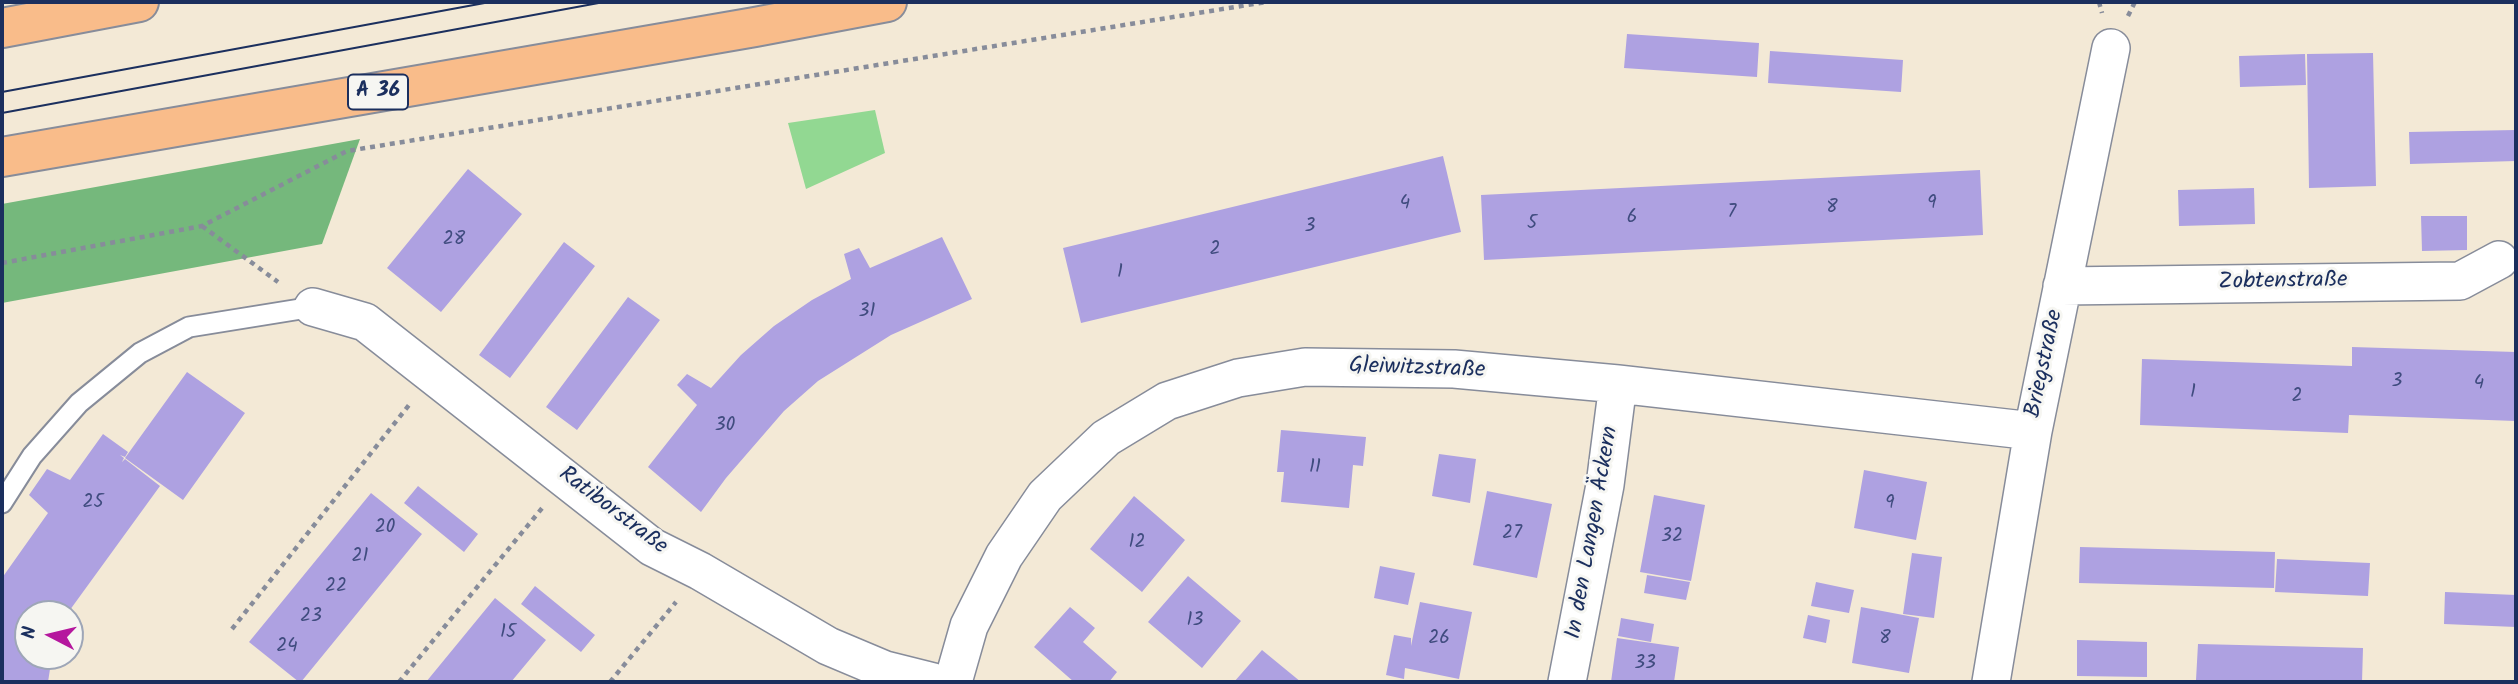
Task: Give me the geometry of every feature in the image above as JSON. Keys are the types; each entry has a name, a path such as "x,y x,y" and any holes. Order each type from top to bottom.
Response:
{"highway":[{"path":"2,28 139,2"},
{"name":"A 36","path":"2,157 887,2"}],"street":[{"name":"Briegstraße","path":"1991,682 2033,430 2111,48"},
{"name":"Zobtenstraße","path":"2062,286 2460,281 2500,260"},
{"name":"Ratiborstraße","path":"313,307 365,322 652,547 701,571 828,646 885,670 933,682"},
{"name":"Gleiwitzstraße","path":"953,682 969,626 1004,556 1045,496 1106,438 1167,401 1238,378 1305,367 1454,369 1618,384 2033,430"},
{"name":"In den Langen Äckern","path":"1567,682 1605,485 1618,384"}],"lane":[{"path":"2,503 32,456 79,403 140,352 190,327 313,307"}],"path":[{"path":"2,263 202,226 347,151 1266,2"},
{"path":"202,226 313,307"},
{"path":"232,629 432,376"},
{"path":"399,682 566,478"},
{"path":"610,682 701,571"}],"green space":[{"path":"875,110 885,153 806,189 788,123"},
{"path":"360,139 322,244 2,303 2,204"}],"building":[{"path":"1627,34 1759,43 1757,77 1624,68"},
{"path":"1770,51 1903,60 1901,92 1768,83"},
{"path":"2373,53 2376,186 2309,188 2307,54"},
{"path":"2305,54 2306,85 2240,87 2239,56"},
{"path":"2516,130 2516,161 2410,164 2409,132"},
{"path":"1443,156 1461,232 1081,323 1063,248"},
{"path":"468,169 522,214 441,312 387,268"},
{"path":"1980,170 1983,235 1484,260 1481,195"},
{"path":"2254,188 2255,224 2179,226 2178,190"},
{"path":"2421,216 2467,216 2467,250 2422,251"},
{"path":"942,237 972,299 891,335 818,381 784,411 726,478 701,512 648,467 697,405 677,385 687,374 711,388 741,355 774,326 812,300 851,279 844,254 859,248 870,268"},
{"path":"564,242 595,266 510,378 479,355"},
{"path":"628,297 660,320 577,430 546,407"},
{"path":"2352,347 2516,352 2516,421 2349,415 2348,433 2140,425 2142,359 2352,366"},
{"path":"187,372 245,413 183,500 125,458"},
{"path":"1281,430 1366,437 1363,466 1353,465 1349,508 1281,502 1284,472 1277,472"},
{"path":"103,434 128,452 125,457 120,455 124,458 122,462 125,459 160,486 77,600 14,600 14,670 50,670 48,682 2,682 2,578 48,513 29,495 47,469 70,480"},
{"path":"1439,454 1476,459 1470,503 1432,496"},
{"path":"1864,470 1927,482 1916,540 1854,528"},
{"path":"418,486 478,534 464,552 404,503"},
{"path":"1487,491 1552,504 1537,578 1473,565"},
{"path":"371,493 422,534 299,682 249,642"},
{"path":"1654,495 1705,505 1691,581 1640,572"},
{"path":"1134,496 1185,540 1142,592 1090,549"},
{"path":"2080,547 2275,552 2274,588 2079,583"},
{"path":"1912,553 1942,557 1934,618 1903,614"},
{"path":"2277,559 2370,563 2368,596 2275,592"},
{"path":"1380,566 1415,573 1408,605 1374,598"},
{"path":"1647,575 1690,582 1686,600 1644,593"},
{"path":"1188,576 1241,621 1202,668 1148,622"},
{"path":"1816,582 1854,590 1849,613 1811,606"},
{"path":"535,586 595,635 581,652 521,604"},
{"path":"2445,592 2516,595 2516,627 2444,624"},
{"path":"495,598 546,640 511,682 426,682"},
{"path":"1420,602 1472,612 1459,679 1405,668 1404,679 1386,675 1394,635 1411,638 1411,646"},
{"path":"1070,607 1095,628 1083,642 1117,672 1109,682 1074,682 1034,647"},
{"path":"1861,607 1919,618 1909,673 1852,663"},
{"path":"1808,615 1830,620 1826,643 1803,638"},
{"path":"1621,618 1654,624 1651,642 1618,636"},
{"path":"1617,638 1679,647 1674,682 1611,682"},
{"path":"2077,640 2147,642 2147,677 2077,676"},
{"path":"2198,644 2363,648 2362,682 2196,680"},
{"path":"1262,650 1301,682 1234,682"}],"tram line":[{"path":"2,92 490,2"},
{"path":"2,113 604,2"}]}
